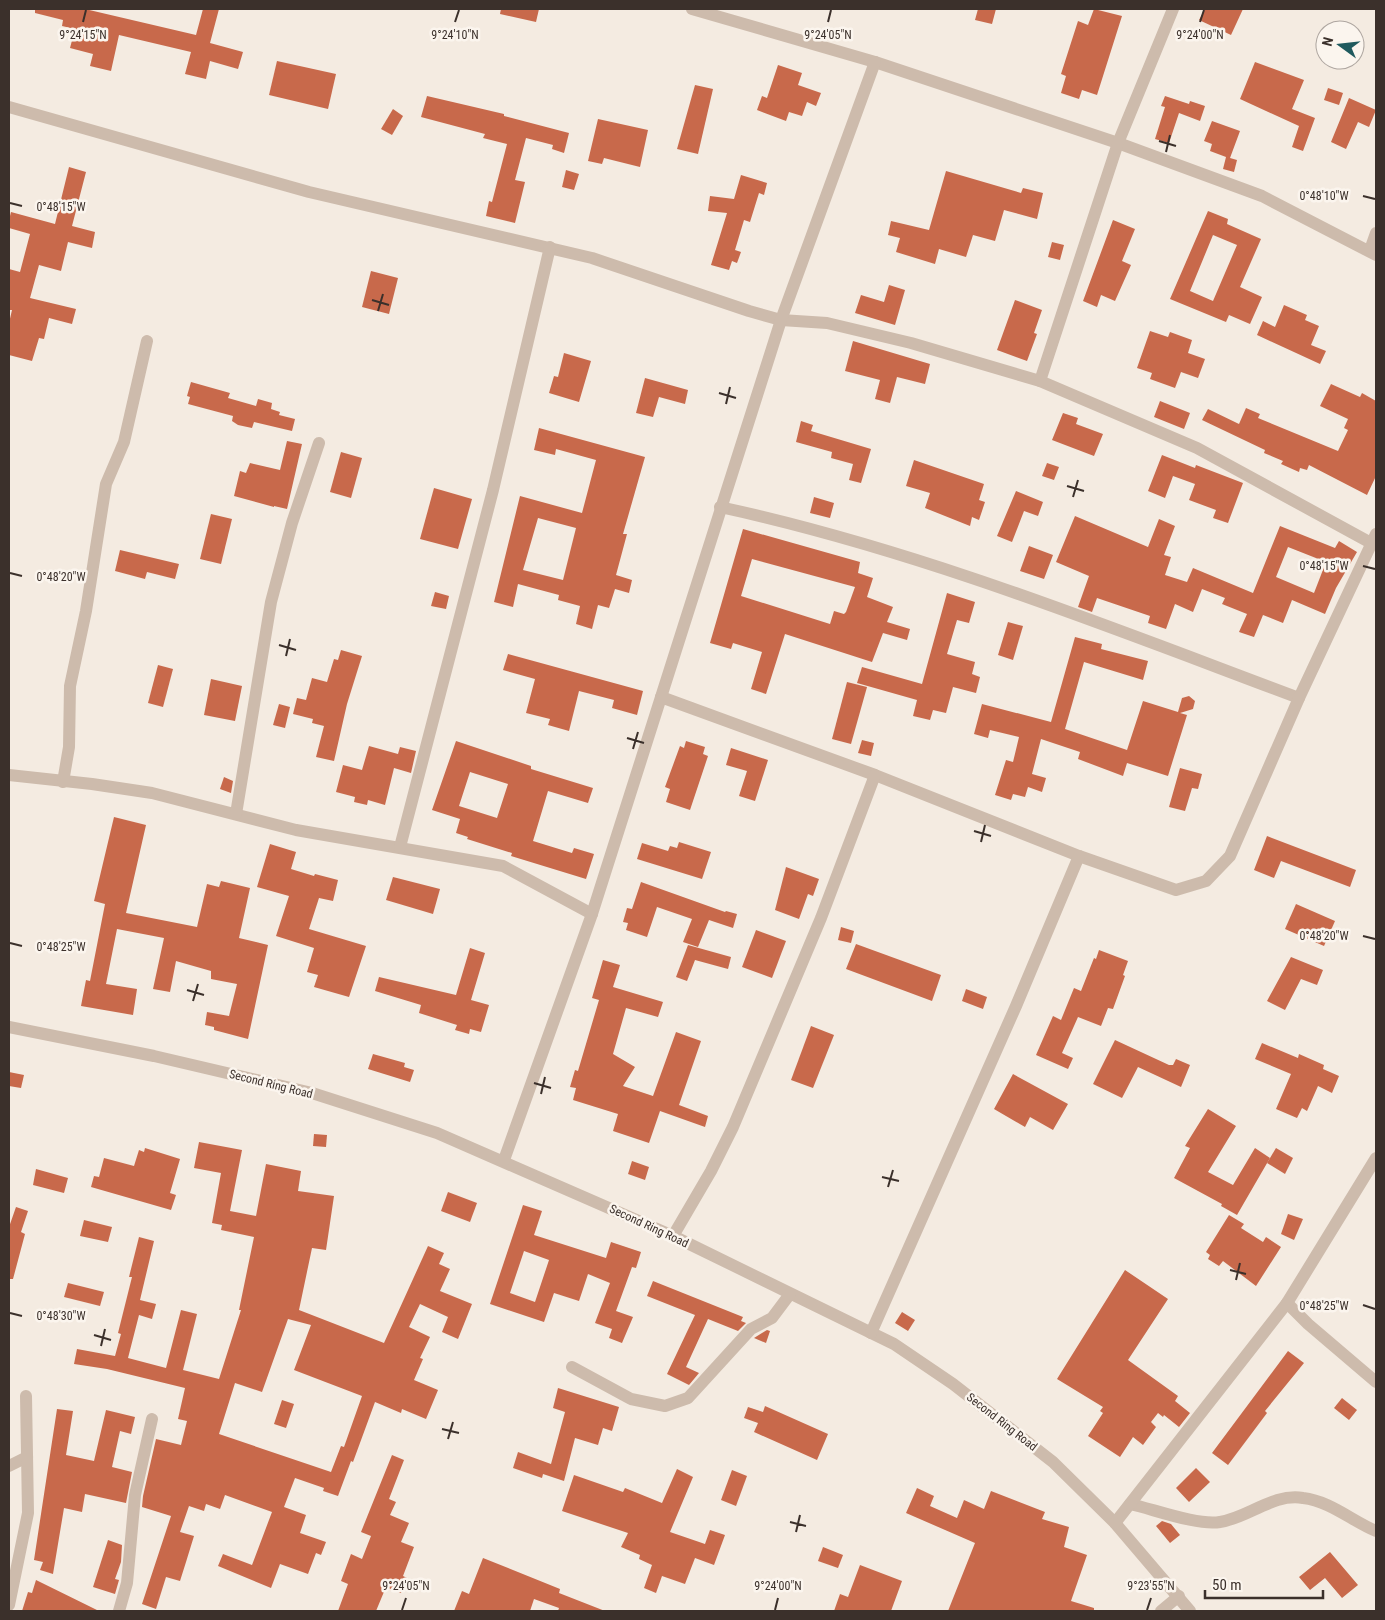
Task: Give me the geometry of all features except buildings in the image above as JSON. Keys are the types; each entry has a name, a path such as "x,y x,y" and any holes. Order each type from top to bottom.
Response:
{"street":[{"path":"692,9 875,62 1118,143 1262,196 1373,253 1376,233"},
{"path":"1040,381 1118,143 1173,9"},
{"path":"504,1160 592,914 781,320 875,62"},
{"path":"9,107 309,192 550,247 617,266 781,320 827,323 902,341 1040,381 1197,448 1374,539 1299,698 1230,856 1206,881 1176,890 1079,856 874,775 661,697"},
{"path":"400,847 493,490 550,247"},
{"path":"63,782 69,747 70,686 86,610 106,484 124,442 147,341"},
{"path":"236,814 271,602 292,523 319,444"},
{"path":"720,507 849,539 965,575 1299,698"},
{"path":"673,1236 711,1171 733,1127 821,918 874,775"},
{"path":"9,776 92,784 152,793 296,830 503,866 592,914"},
{"path":"871,1333 1016,1006 1079,856"},
{"name":"Second Ring Road","path":"9,1026 154,1056 312,1093 438,1133 504,1160 673,1236 894,1344 919,1359 1053,1462 1115,1523 1190,1611"},
{"path":"1115,1523 1287,1303 1376,1158"},
{"path":"572,1367 631,1399 665,1406 688,1398 751,1329 772,1318 790,1294"},
{"path":"1287,1303 1308,1324 1376,1382"},
{"path":"9,1605 28,1513 26,1396"},
{"path":"119,1611 128,1574 135,1495 152,1419"},
{"path":"9,1466 27,1457"},
{"path":"1130,1504 1199,1521 1218,1523 1238,1518 1262,1505 1290,1498 1303,1498 1322,1503 1376,1531"},
{"path":"1161,1611 1179,1596"}]}
